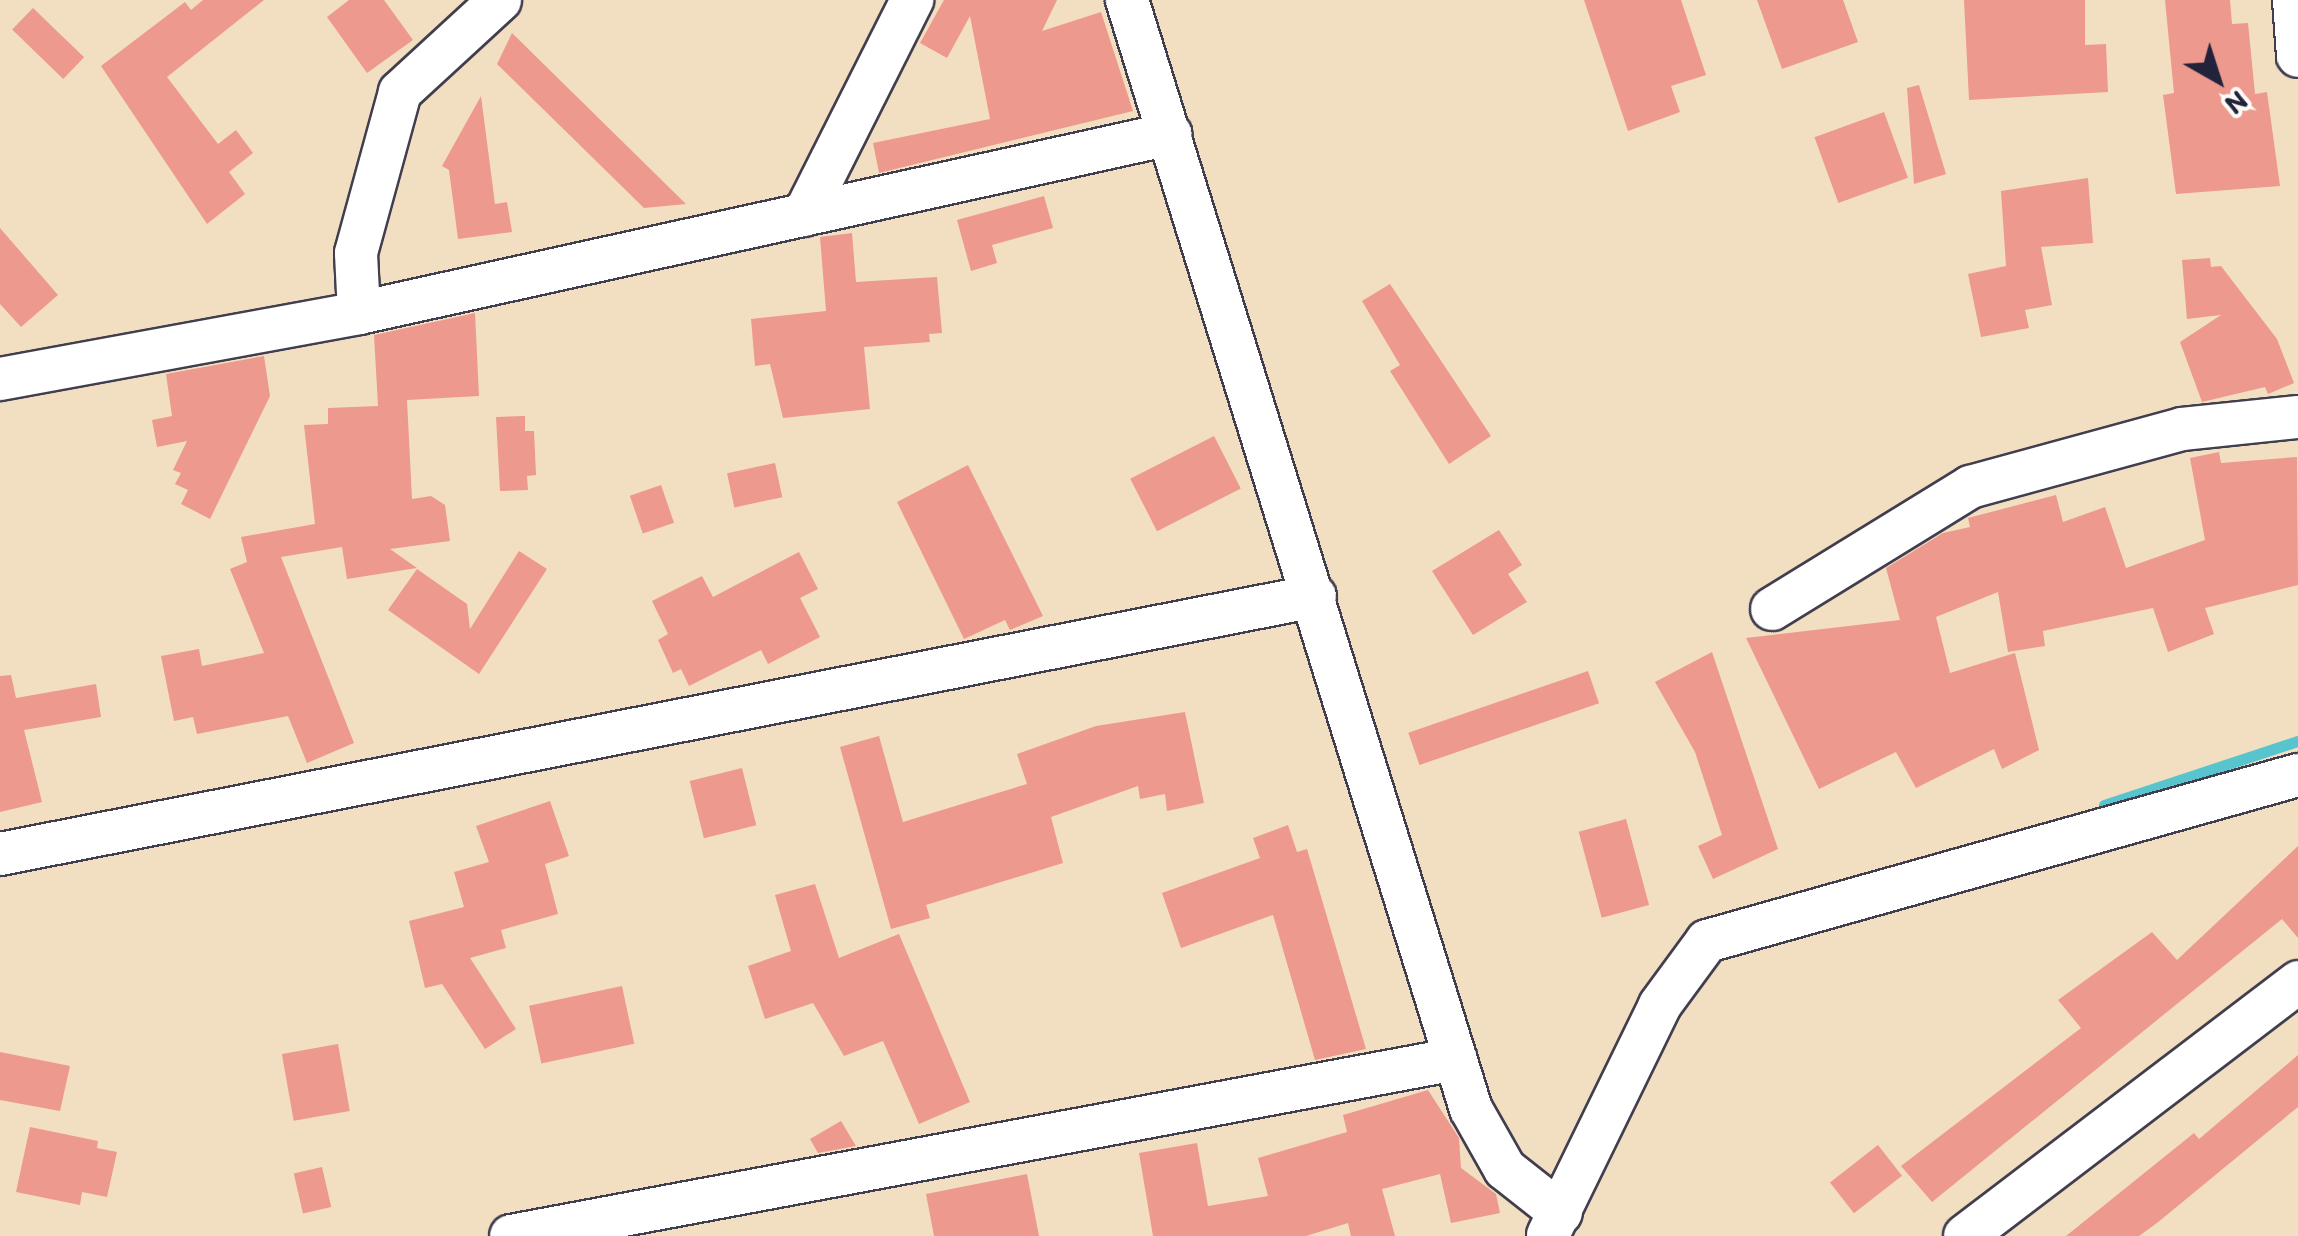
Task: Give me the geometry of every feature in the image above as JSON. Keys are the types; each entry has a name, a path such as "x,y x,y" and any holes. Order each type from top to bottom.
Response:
{"street":[{"path":"359,313 356,253 400,92 500,0"},
{"path":"804,215 912,0"},
{"path":"1127,0 1296,553 1316,596 1471,1109 1504,1169 1554,1224 1660,1005 1707,941 2298,775"},
{"path":"2294,0 2298,56"},
{"path":"0,379 359,313 1170,134"},
{"path":"1772,609 1970,486 2182,429 2298,417"},
{"path":"0,854 1316,596"},
{"path":"1966,1236 2298,982"},
{"path":"512,1236 1456,1059"}],"building":[{"path":"203,0 264,0 167,77 218,144 236,130 253,153 229,172 245,194 207,224 101,66 185,2 191,10"},
{"path":"349,0 384,0 413,40 367,73 327,17"},
{"path":"944,0 1057,0 1042,31 1101,12 1133,111 879,173 873,143 990,119 970,16 947,58 920,43"},
{"path":"1584,0 1681,0 1706,75 1671,86 1680,112 1628,131"},
{"path":"1757,0 1843,0 1858,42 1782,69"},
{"path":"1964,0 2085,0 2085,45 2106,44 2108,92 1969,100"},
{"path":"2165,0 2230,0 2232,24 2248,23 2255,94 2267,92 2280,186 2176,194 2163,95 2174,93"},
{"path":"33,8 84,57 63,79 12,30"},
{"path":"512,33 686,204 644,208 497,64"},
{"path":"1919,85 1946,174 1914,184 1907,88"},
{"path":"481,96 495,204 507,202 512,232 458,239 449,170 442,166"},
{"path":"1884,112 1908,178 1838,203 1814,137"},
{"path":"2088,178 2093,243 2041,247 2052,305 2025,310 2029,328 1981,337 1968,274 2006,266 2001,191"},
{"path":"1044,196 1053,228 992,245 997,263 971,271 957,220"},
{"path":"0,228 58,295 21,327 0,304"},
{"path":"852,233 856,282 937,277 942,333 929,334 930,342 864,347 870,409 783,418 770,364 755,366 751,319 826,311 820,237"},
{"path":"2210,258 2211,267 2221,266 2277,339 2294,383 2268,394 2265,387 2202,402 2180,342 2221,315 2187,319 2182,260"},
{"path":"1390,284 1491,436 1449,464 1390,371 1400,365 1362,301"},
{"path":"475,313 479,396 407,400 412,499 431,496 445,505 450,541 390,549 417,568 347,579 342,547 281,557 354,743 307,763 288,716 197,734 193,717 174,721 161,656 199,649 202,666 264,653 230,569 247,562 241,537 315,524 304,425 328,424 328,408 378,406 374,335"},
{"path":"264,356 270,396 210,519 181,504 188,490 175,484 181,473 173,470 187,441 157,447 152,420 172,416 166,374"},
{"path":"525,416 525,431 534,431 536,475 527,476 528,490 500,491 496,417"},
{"path":"1214,436 1241,489 1157,531 1130,479"},
{"path":"2219,452 2221,463 2297,457 2298,585 2205,608 2214,634 2168,652 2153,608 2043,631 2045,646 2008,652 1998,592 1936,617 1950,673 2015,653 2039,750 2002,769 1994,749 1916,788 1896,752 1819,789 1746,638 1900,620 1886,568 1943,533 1970,527 1968,518 2056,495 2063,522 2105,507 2126,568 2205,540 2190,458"},
{"path":"775,463 782,497 734,507 727,473"},
{"path":"968,465 1043,616 1010,630 1005,620 964,639 897,502"},
{"path":"661,485 674,523 643,534 630,496"},
{"path":"1499,530 1522,565 1508,574 1527,602 1473,635 1432,571"},
{"path":"519,551 547,569 479,674 388,610 417,569 467,604 470,629"},
{"path":"799,552 818,589 800,598 820,637 768,664 761,650 689,686 681,669 673,673 658,640 668,634 652,601 702,576 713,597"},
{"path":"1712,652 1778,849 1713,879 1698,846 1722,835 1695,752 1655,682"},
{"path":"1588,671 1599,703 1419,765 1408,733"},
{"path":"11,675 16,698 96,684 101,717 24,730 42,802 0,812 0,676"},
{"path":"1185,712 1204,803 1167,811 1165,794 1140,799 1138,786 1051,817 1063,863 926,905 930,918 891,929 840,747 879,736 903,822 1027,784 1017,754 1096,726"},
{"path":"742,768 756,825 704,838 690,781"},
{"path":"550,801 569,856 545,864 558,914 501,930 506,948 470,958 516,1029 485,1049 442,984 425,988 409,921 464,907 454,872 489,862 476,826"},
{"path":"1626,819 1649,905 1602,918 1579,832"},
{"path":"1288,825 1297,852 1307,849 1366,1049 1315,1060 1273,915 1181,948 1162,893 1260,858 1253,838"},
{"path":"2298,846 2298,938 2282,919 1932,1202 1901,1166 2081,1028 2058,1000 2152,932 2177,960"},
{"path":"815,884 839,958 899,934 970,1102 919,1124 883,1041 844,1056 813,1003 765,1019 748,966 791,951 775,895"},
{"path":"622,986 634,1044 541,1063 529,1006"},
{"path":"338,1044 350,1111 294,1121 282,1054"},
{"path":"0,1052 70,1066 60,1111 0,1100"},
{"path":"2298,1055 2298,1107 2157,1223 2139,1236 2066,1236 2194,1133 2199,1139"},
{"path":"1428,1090 1459,1138 1461,1168 1496,1194 1500,1213 1451,1223 1440,1174 1382,1189 1395,1236 1351,1236 1348,1223 1306,1236 1153,1236 1139,1153 1197,1143 1208,1206 1268,1196 1258,1158 1347,1132 1343,1115"},
{"path":"841,1121 856,1146 818,1153 810,1139"},
{"path":"30,1127 98,1141 97,1148 117,1152 107,1197 82,1192 80,1205 16,1192"},
{"path":"1878,1145 1902,1176 1854,1213 1830,1183"},
{"path":"322,1167 331,1207 303,1213 294,1174"},
{"path":"1027,1174 1039,1236 934,1236 926,1194"}],"waterway":[{"path":"2104,805 2298,741"}]}
